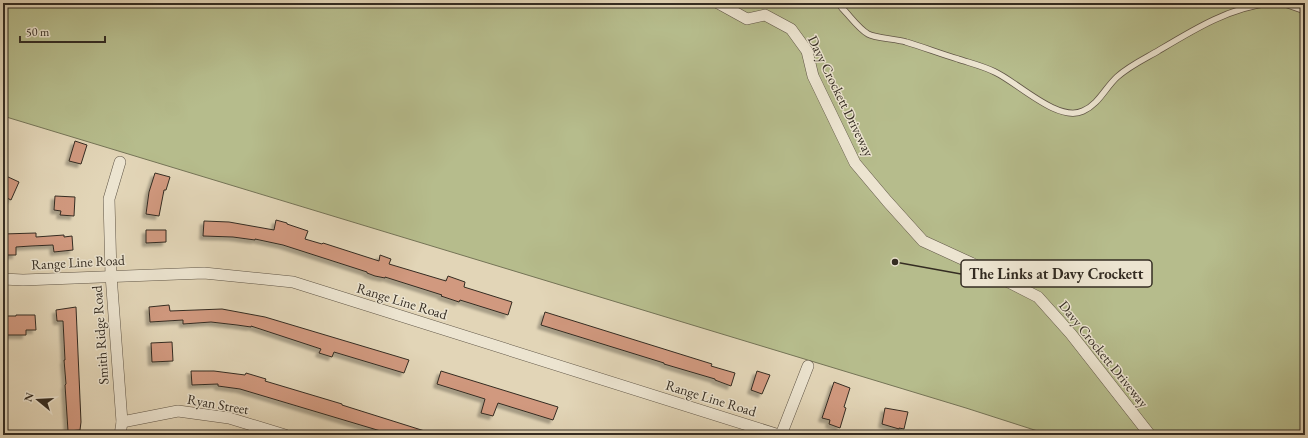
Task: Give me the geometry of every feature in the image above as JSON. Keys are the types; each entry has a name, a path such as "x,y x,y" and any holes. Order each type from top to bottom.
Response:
{"street":[{"name":"Davy Crockett Driveway","path":"718,3 747,19 765,15 791,29 807,51 813,76 855,162 887,202 923,241 971,263 1038,297 1071,334 1150,435"},
{"name":"Smith Ridge Road","path":"120,162 110,199 111,275 122,422 120,435"},
{"name":"Range Line Road","path":"3,279 23,280 111,275 204,273 293,282 780,435"},
{"path":"780,435 808,366"},
{"name":"Ryan Street","path":"122,422 178,411 229,418 285,435"}],"lane":[{"path":"839,3 842,8 868,34 906,42 995,72 1014,82 1030,95 1050,106 1075,114 1083,112 1093,105 1102,97 1116,78 1131,66 1173,42 1219,18 1242,9 1271,3"},
{"path":"1274,3 1285,4 1305,11"}],"green space":[{"path":"3,3 1305,3 1305,435 1050,435 966,408 3,116"}],"building":[{"path":"75,141 87,145 81,164 69,161"},
{"path":"155,173 170,177 166,190 164,190 159,216 146,214 149,192"},
{"path":"6,176 19,182 11,200 3,196 3,182"},
{"path":"55,196 75,197 74,216 60,215 61,211 54,210"},
{"path":"276,220 308,231 305,239 323,243 379,261 380,255 391,259 389,264 446,281 448,276 465,282 464,287 512,302 508,315 460,300 459,302 385,277 375,276 367,272 283,245 255,239 203,236 204,221 229,222 274,230"},
{"path":"146,230 166,230 166,242 146,243"},
{"path":"36,233 36,237 64,235 64,237 72,236 73,250 54,252 53,245 16,247 16,255 3,255 3,234"},
{"path":"169,305 170,311 222,309 265,317 409,360 404,373 334,352 332,357 319,353 321,349 251,326 211,322 183,324 183,320 150,322 149,307"},
{"path":"76,307 81,422 80,430 68,431 63,321 57,321 56,310"},
{"path":"545,312 712,364 711,366 735,373 731,386 715,379 541,325"},
{"path":"35,315 36,330 26,330 26,335 3,335 3,316"},
{"path":"172,342 173,361 152,362 151,343"},
{"path":"191,371 214,371 245,375 246,373 266,379 265,381 431,433 431,435 394,435 240,389 218,386 218,384 192,385"},
{"path":"441,371 558,407 553,420 498,403 493,416 481,413 485,399 437,384"},
{"path":"757,371 770,375 762,394 751,390"},
{"path":"834,382 850,388 844,407 846,408 840,428 829,424 830,420 822,418"},
{"path":"885,408 908,412 904,429 882,424"}],"place":[{"name":"The Links at Davy Crockett","path":"895,262"}]}
